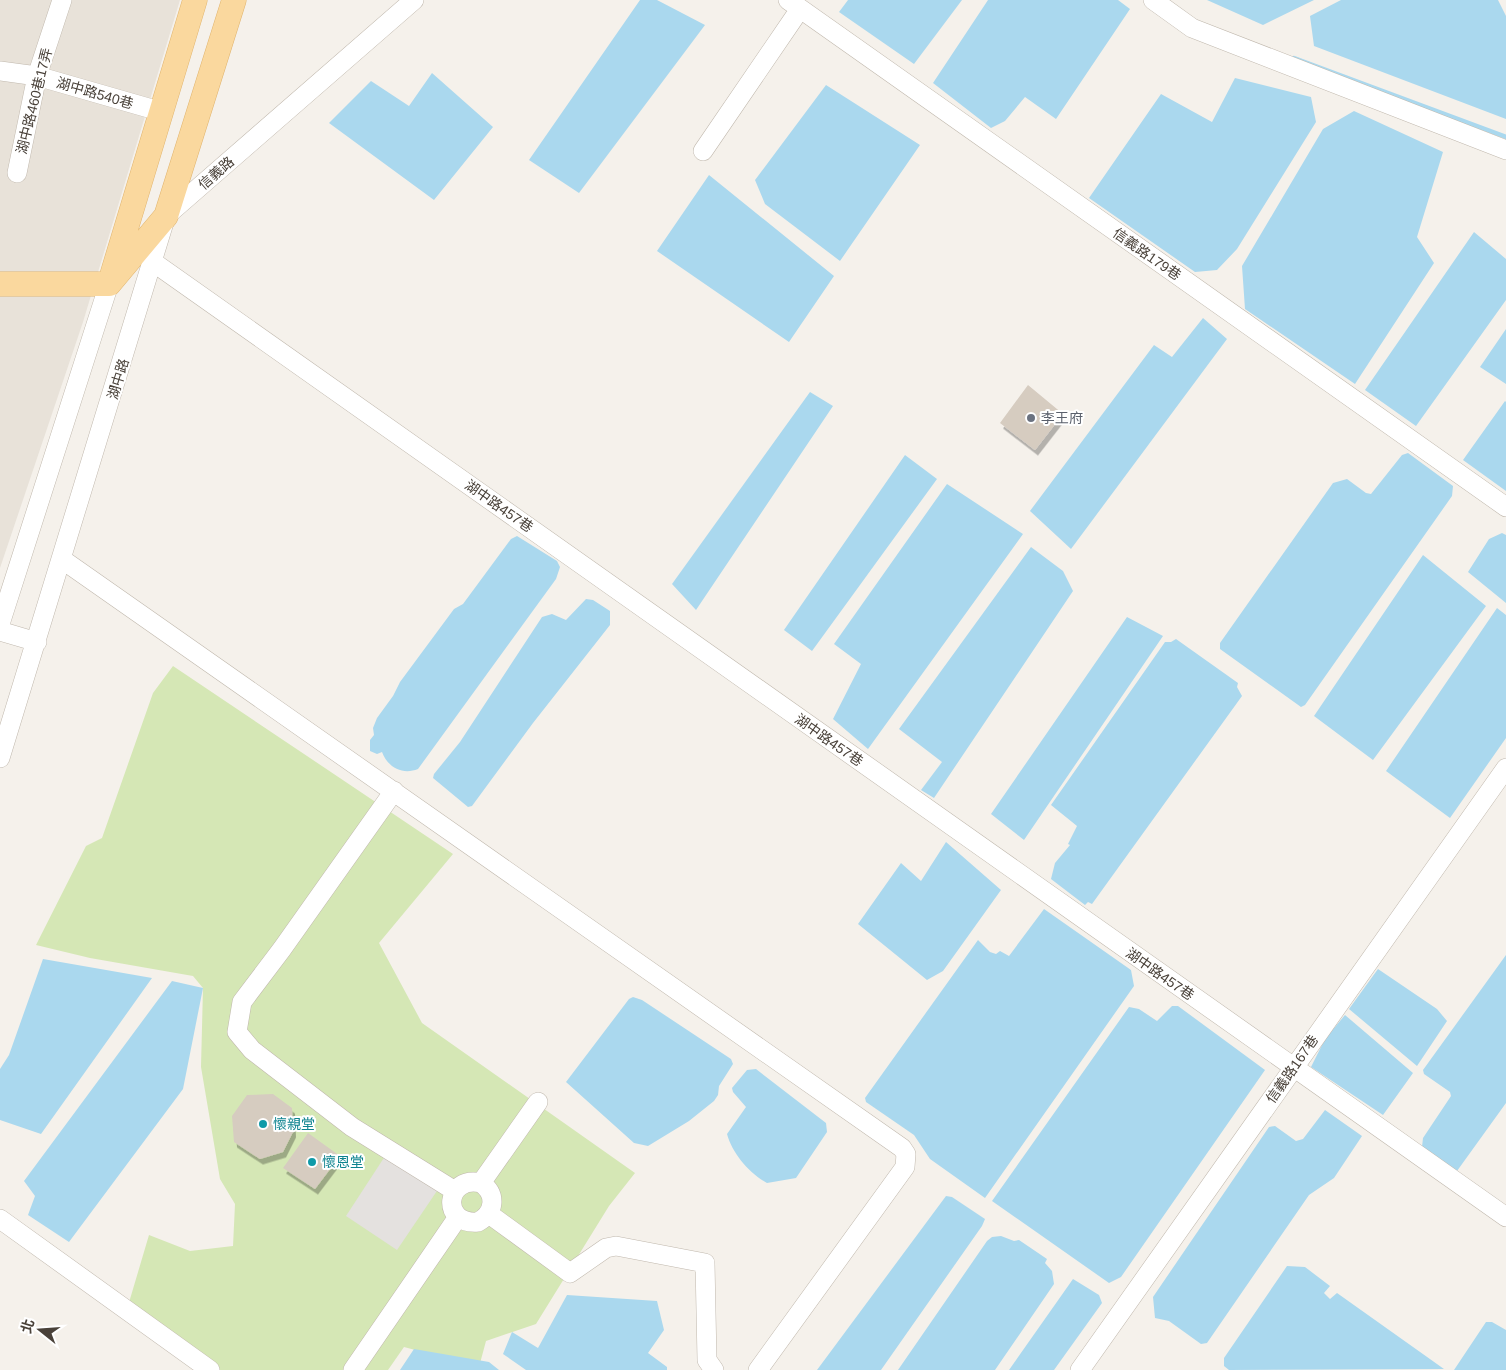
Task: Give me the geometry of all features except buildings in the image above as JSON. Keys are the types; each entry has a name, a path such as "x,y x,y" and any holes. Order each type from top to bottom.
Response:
{"main road":[{"path":"0,284 109,284 159,112 195,0"},
{"name":"湖中路","path":"166,216 234,0"},
{"name":"信義路","path":"109,284 166,216"}],"street":[{"name":"湖中路460巷17弄","path":"17,173 37,76 62,0"},
{"name":"信義路","path":"166,216 414,0"},
{"path":"1153,0 1192,28 1506,150"},
{"path":"703,151 794,4"},
{"name":"信義路179巷","path":"794,4 1506,507"},
{"name":"湖中路540巷","path":"0,71 37,76 159,112"},
{"name":"湖中路","path":"0,758 166,216"},
{"name":"湖中路457巷","path":"153,262 1506,1218"},
{"path":"0,624 109,284"},
{"path":"62,560 894,1142 906,1154 905,1167 758,1370"},
{"path":"0,631 36,642"},
{"name":"信義路167巷","path":"1080,1370 1506,768"},
{"path":"394,791 242,1002 237,1032 252,1050 352,1127 455,1191"},
{"path":"480,1183 538,1102"},
{"path":"466,1182 480,1183 486,1187 493,1200 489,1214 478,1222 464,1221 458,1217 451,1204 455,1191 466,1182"},
{"path":"489,1214 570,1272 606,1248 616,1246 705,1264 707,1360 714,1370"},
{"path":"354,1370 458,1217"},
{"path":"0,1219 210,1370"}],"shaded area":[{"path":"0,0 180,0 83,322 0,568"},
{"path":"391,1147 443,1182 397,1250 346,1216"}],"green space":[{"path":"173,666 453,854 379,943 422,1023 635,1173 609,1206 536,1324 486,1341 479,1367 404,1347 388,1370 201,1370 125,1316 149,1235 190,1251 233,1246 235,1204 220,1179 201,1067 203,988 193,976 90,958 36,945 86,846 102,838 153,693"}],"water":[{"path":"640,0 657,0 705,25 579,193 529,160"},
{"path":"848,0 962,0 914,64 839,12"},
{"path":"988,0 1118,0 1130,9 1056,119 1025,97 1005,121 991,128 933,83"},
{"path":"1207,0 1314,0 1263,25"},
{"path":"1341,0 1498,0 1506,16 1506,119 1314,46 1310,16"},
{"path":"432,73 493,127 434,200 329,123 371,81 409,106"},
{"path":"1235,78 1311,97 1316,122 1237,249 1217,270 1195,272 1089,198 1161,94 1212,122"},
{"path":"826,85 920,145 840,261 765,204 755,180"},
{"path":"1354,111 1443,152 1417,237 1434,263 1355,384 1245,309 1242,266 1323,129"},
{"path":"709,175 834,276 789,342 657,251"},
{"path":"1474,232 1506,259 1506,300 1416,426 1365,390"},
{"path":"1203,318 1227,339 1071,549 1030,511 1154,345 1172,357"},
{"path":"1506,329 1506,384 1480,367"},
{"path":"810,392 833,406 696,610 672,584"},
{"path":"1506,402 1506,491 1463,460"},
{"path":"1408,453 1453,486 1452,496 1305,705 1301,707 1220,649 1220,643 1333,483 1347,479 1366,493 1371,494 1402,455"},
{"path":"905,455 937,479 812,651 784,630"},
{"path":"947,484 1023,534 868,749 833,719 861,664 834,644"},
{"path":"1502,533 1506,535 1506,603 1468,572 1489,539"},
{"path":"517,536 557,561 560,567 556,579 418,769 407,771 397,769 388,762 382,752 377,754 370,751 370,740 374,735 373,728 377,718 393,696 400,682 454,609 463,604 511,539"},
{"path":"1031,547 1063,571 1073,591 934,798 921,790 942,762 899,729"},
{"path":"1423,555 1486,606 1373,760 1314,716"},
{"path":"586,599 593,600 610,611 610,625 533,723 472,806 468,807 433,778 434,774 460,742 542,617 552,614 566,620"},
{"path":"1497,608 1506,615 1506,738 1450,818 1386,771"},
{"path":"1127,617 1163,636 1024,840 991,814"},
{"path":"1176,639 1238,683 1237,687 1242,696 1092,904 1088,902 1085,905 1051,879 1055,863 1070,845 1068,844 1077,826 1051,805 1165,642 1171,642"},
{"path":"946,842 1001,890 943,971 927,980 858,924 901,863 921,881"},
{"path":"1044,909 1131,970 1134,986 985,1198 930,1159 914,1135 866,1102 865,1098 978,940 990,952 996,954 1000,951 1009,956"},
{"path":"1506,955 1506,1103 1457,1171 1422,1147 1423,1138 1451,1096 1450,1092 1424,1074 1423,1070"},
{"path":"43,959 152,978 41,1134 0,1120 0,1069 9,1055"},
{"path":"1378,969 1437,1009 1447,1021 1417,1066 1349,1009"},
{"path":"172,981 203,988 183,1089 69,1242 28,1215 35,1196 24,1181"},
{"path":"633,997 642,1000 731,1059 733,1064 719,1086 718,1095 714,1101 689,1121 648,1146 634,1143 566,1082 629,999"},
{"path":"1172,1006 1178,1006 1265,1070 1121,1277 1109,1283 992,1201 1129,1007 1139,1009 1157,1021"},
{"path":"1345,1015 1413,1073 1383,1115 1311,1067 1325,1039"},
{"path":"756,1069 826,1123 827,1132 796,1178 767,1183 742,1162 729,1141 727,1134 746,1107 733,1092 732,1088 747,1070"},
{"path":"1325,1110 1362,1136 1334,1178 1309,1195 1207,1343 1201,1344 1169,1321 1155,1318 1153,1297 1269,1127 1275,1126 1296,1141 1303,1139"},
{"path":"946,1196 952,1197 985,1219 881,1370 817,1370"},
{"path":"1001,1236 1014,1241 1019,1240 1047,1259 1045,1263 1052,1271 1054,1284 995,1370 898,1370 987,1241 992,1237"},
{"path":"1287,1266 1305,1267 1330,1286 1324,1293 1330,1299 1337,1293 1444,1369 1229,1370 1224,1366 1224,1358"},
{"path":"1073,1279 1099,1295 1102,1303 1054,1370 1009,1370"},
{"path":"567,1295 657,1301 664,1330 648,1353 667,1367 667,1370 526,1370 503,1354 512,1332 538,1348"},
{"path":"1486,1322 1492,1322 1506,1330 1506,1370 1454,1370"},
{"path":"414,1349 489,1362 499,1370 400,1370"}],"waterway":[{"path":"1294,58 1506,137"}],"place":[{"name":"李王府","path":"1031,418"},
{"name":"懷親堂","path":"263,1124"},
{"name":"懷恩堂","path":"312,1162"}]}
